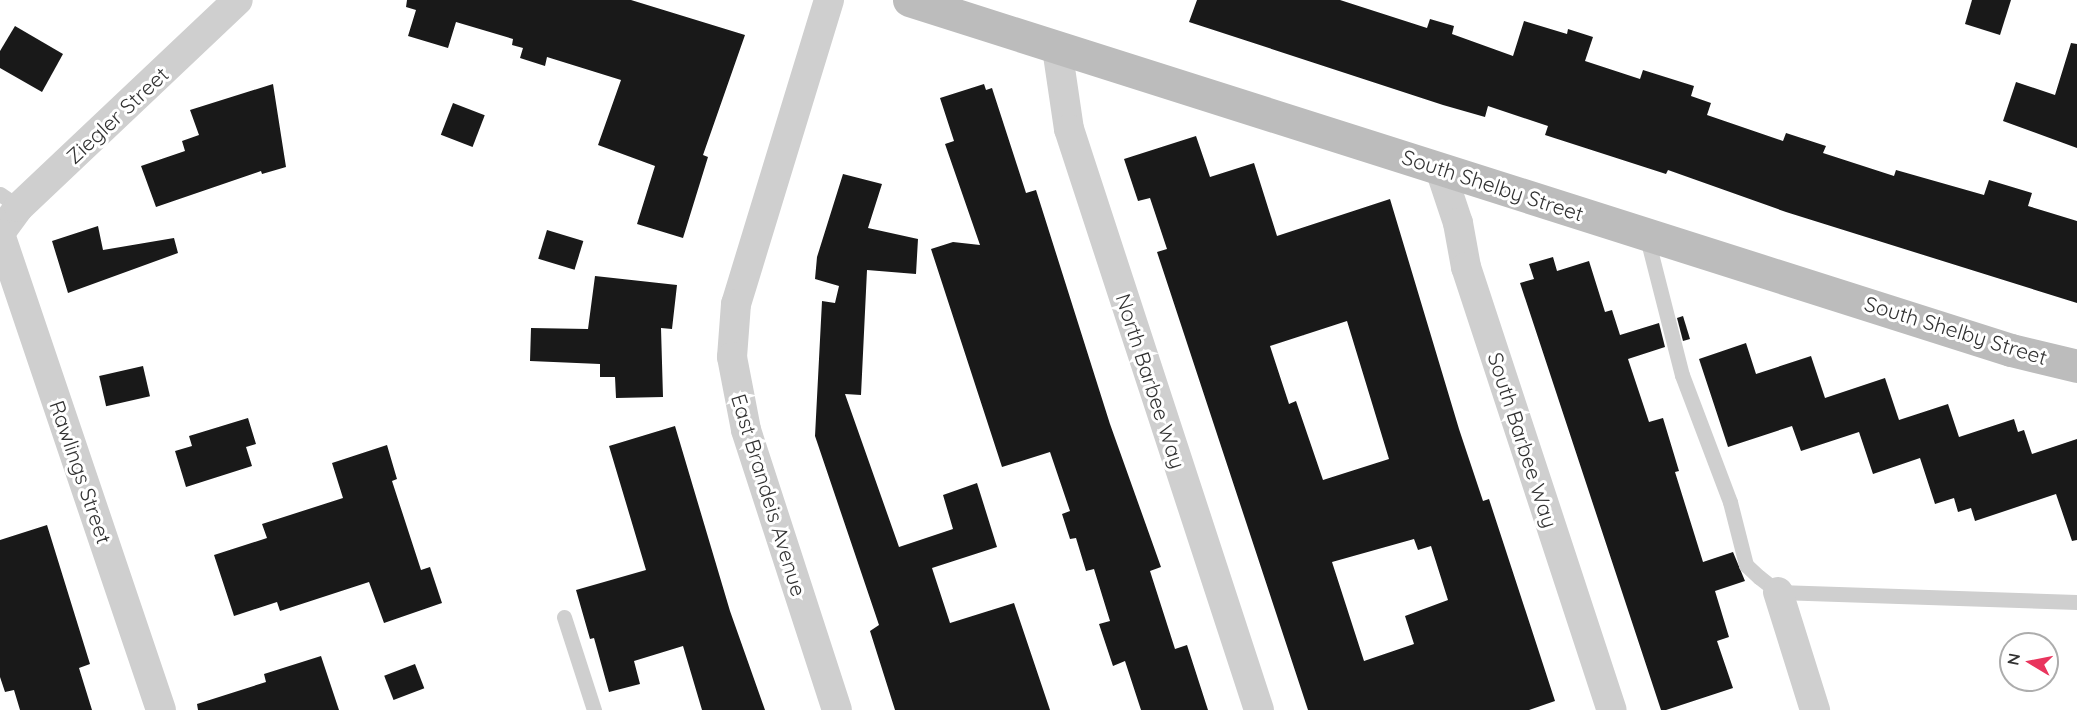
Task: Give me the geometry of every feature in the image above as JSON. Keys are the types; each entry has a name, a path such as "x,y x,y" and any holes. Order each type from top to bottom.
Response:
{"main road":[{"name":"South Shelby Street","path":"909,0 2011,350 2077,366"}],"street":[{"name":"Ziegler Street","path":"0,234 10,200 238,0"},
{"name":"East Brandeis Avenue","path":"830,0 739,293 732,357 746,430 837,710"},
{"name":"North Barbee Way","path":"1057,48 1069,129 1259,710"},
{"name":"South Barbee Way","path":"1440,169 1458,223 1466,267 1612,710"},
{"name":"Rawlings Street","path":"0,234 161,710"},
{"path":"1778,592 1815,710"}],"lane":[{"path":"1646,234 1682,375 1730,502 1746,565 1778,592 2077,602"},
{"path":"564,617 594,710"}],"building":[{"path":"407,0 631,0 745,35 703,155 708,157 683,238 637,224 655,166 598,145 621,80 547,57 545,66 520,58 523,48 512,45 513,39 456,22 448,48 408,36 416,10 406,7"},
{"path":"1197,0 1340,0 1427,28 1430,19 1454,26 1452,34 1513,56 1524,21 1567,34 1568,29 1593,37 1585,61 1640,79 1643,70 1694,86 1691,96 1711,103 1707,115 1783,141 1786,133 1826,146 1823,153 1894,176 1896,170 1984,195 1989,180 2032,193 2028,206 2077,221 2077,303 1786,212 1668,170 1666,174 1545,135 1548,126 1488,106 1485,117 1189,22"},
{"path":"1972,0 2011,0 2000,35 1965,24"},
{"path":"15,26 63,54 42,92 0,68 0,51"},
{"path":"2071,43 2077,44 2077,148 2003,121 2016,82 2055,95"},
{"path":"273,84 286,167 262,174 261,171 156,207 141,166 185,151 182,141 199,135 190,110"},
{"path":"984,84 986,90 992,88 1026,193 1036,190 1110,424 1161,567 1150,571 1175,649 1187,645 1208,710 1141,710 1125,661 1113,666 1099,624 1110,621 1094,569 1086,571 1076,538 1070,539 1062,514 1070,511 1050,452 1002,467 931,249 953,242 980,245 945,144 954,141 940,98"},
{"path":"453,103 485,115 473,147 441,135"},
{"path":"1196,136 1210,177 1254,163 1277,236 1390,199 1459,429 1483,501 1489,499 1555,701 1529,710 1308,710 1157,252 1167,249 1150,198 1138,201 1124,159","holes":["1347,321 1389,459 1323,480 1296,401 1289,404 1270,346","1414,539 1418,550 1431,546 1448,600 1405,616 1414,644 1364,661 1332,562"]},
{"path":"843,174 882,184 868,228 918,239 916,274 867,270 861,395 845,394 899,547 953,529 943,495 977,483 997,547 932,568 950,623 1014,603 1050,710 895,710 870,631 879,625 815,436 822,301 835,303 839,286 815,279 817,257"},
{"path":"98,226 103,250 174,238 178,253 68,293 52,241"},
{"path":"547,230 583,241 575,270 538,259"},
{"path":"1553,257 1557,271 1589,261 1605,312 1612,310 1620,335 1659,323 1665,347 1628,359 1649,422 1663,418 1679,471 1675,472 1703,562 1733,552 1745,581 1715,591 1729,637 1717,641 1733,688 1661,710 1520,283 1534,279 1529,264"},
{"path":"595,276 677,285 672,329 661,328 663,397 616,398 615,377 600,377 600,364 530,361 531,328 588,329"},
{"path":"1683,316 1690,339 1683,341 1677,318"},
{"path":"1746,343 1756,374 1811,356 1825,398 1885,378 1899,420 1948,404 1959,437 2014,419 2018,432 2024,430 2032,454 2077,439 2077,540 2072,541 2056,494 1975,521 1971,508 1958,512 1954,498 1935,504 1920,458 1873,474 1859,432 1801,451 1792,426 1728,447 1699,359"},
{"path":"143,366 150,396 106,406 99,376"},
{"path":"248,418 256,444 246,447 252,466 186,487 175,451 192,446 189,436"},
{"path":"675,426 730,611 765,710 702,710 683,646 634,661 640,684 609,692 594,638 590,639 576,590 646,570 609,446"},
{"path":"387,445 397,479 392,481 421,570 430,567 442,603 384,623 369,582 280,611 277,602 234,616 214,555 267,538 262,524 343,498 332,463"},
{"path":"47,525 90,664 79,668 92,710 20,710 14,690 5,692 0,677 0,540"},
{"path":"321,656 339,710 198,710 197,704 266,682 264,674"},
{"path":"415,664 424,688 394,700 384,676"}]}
